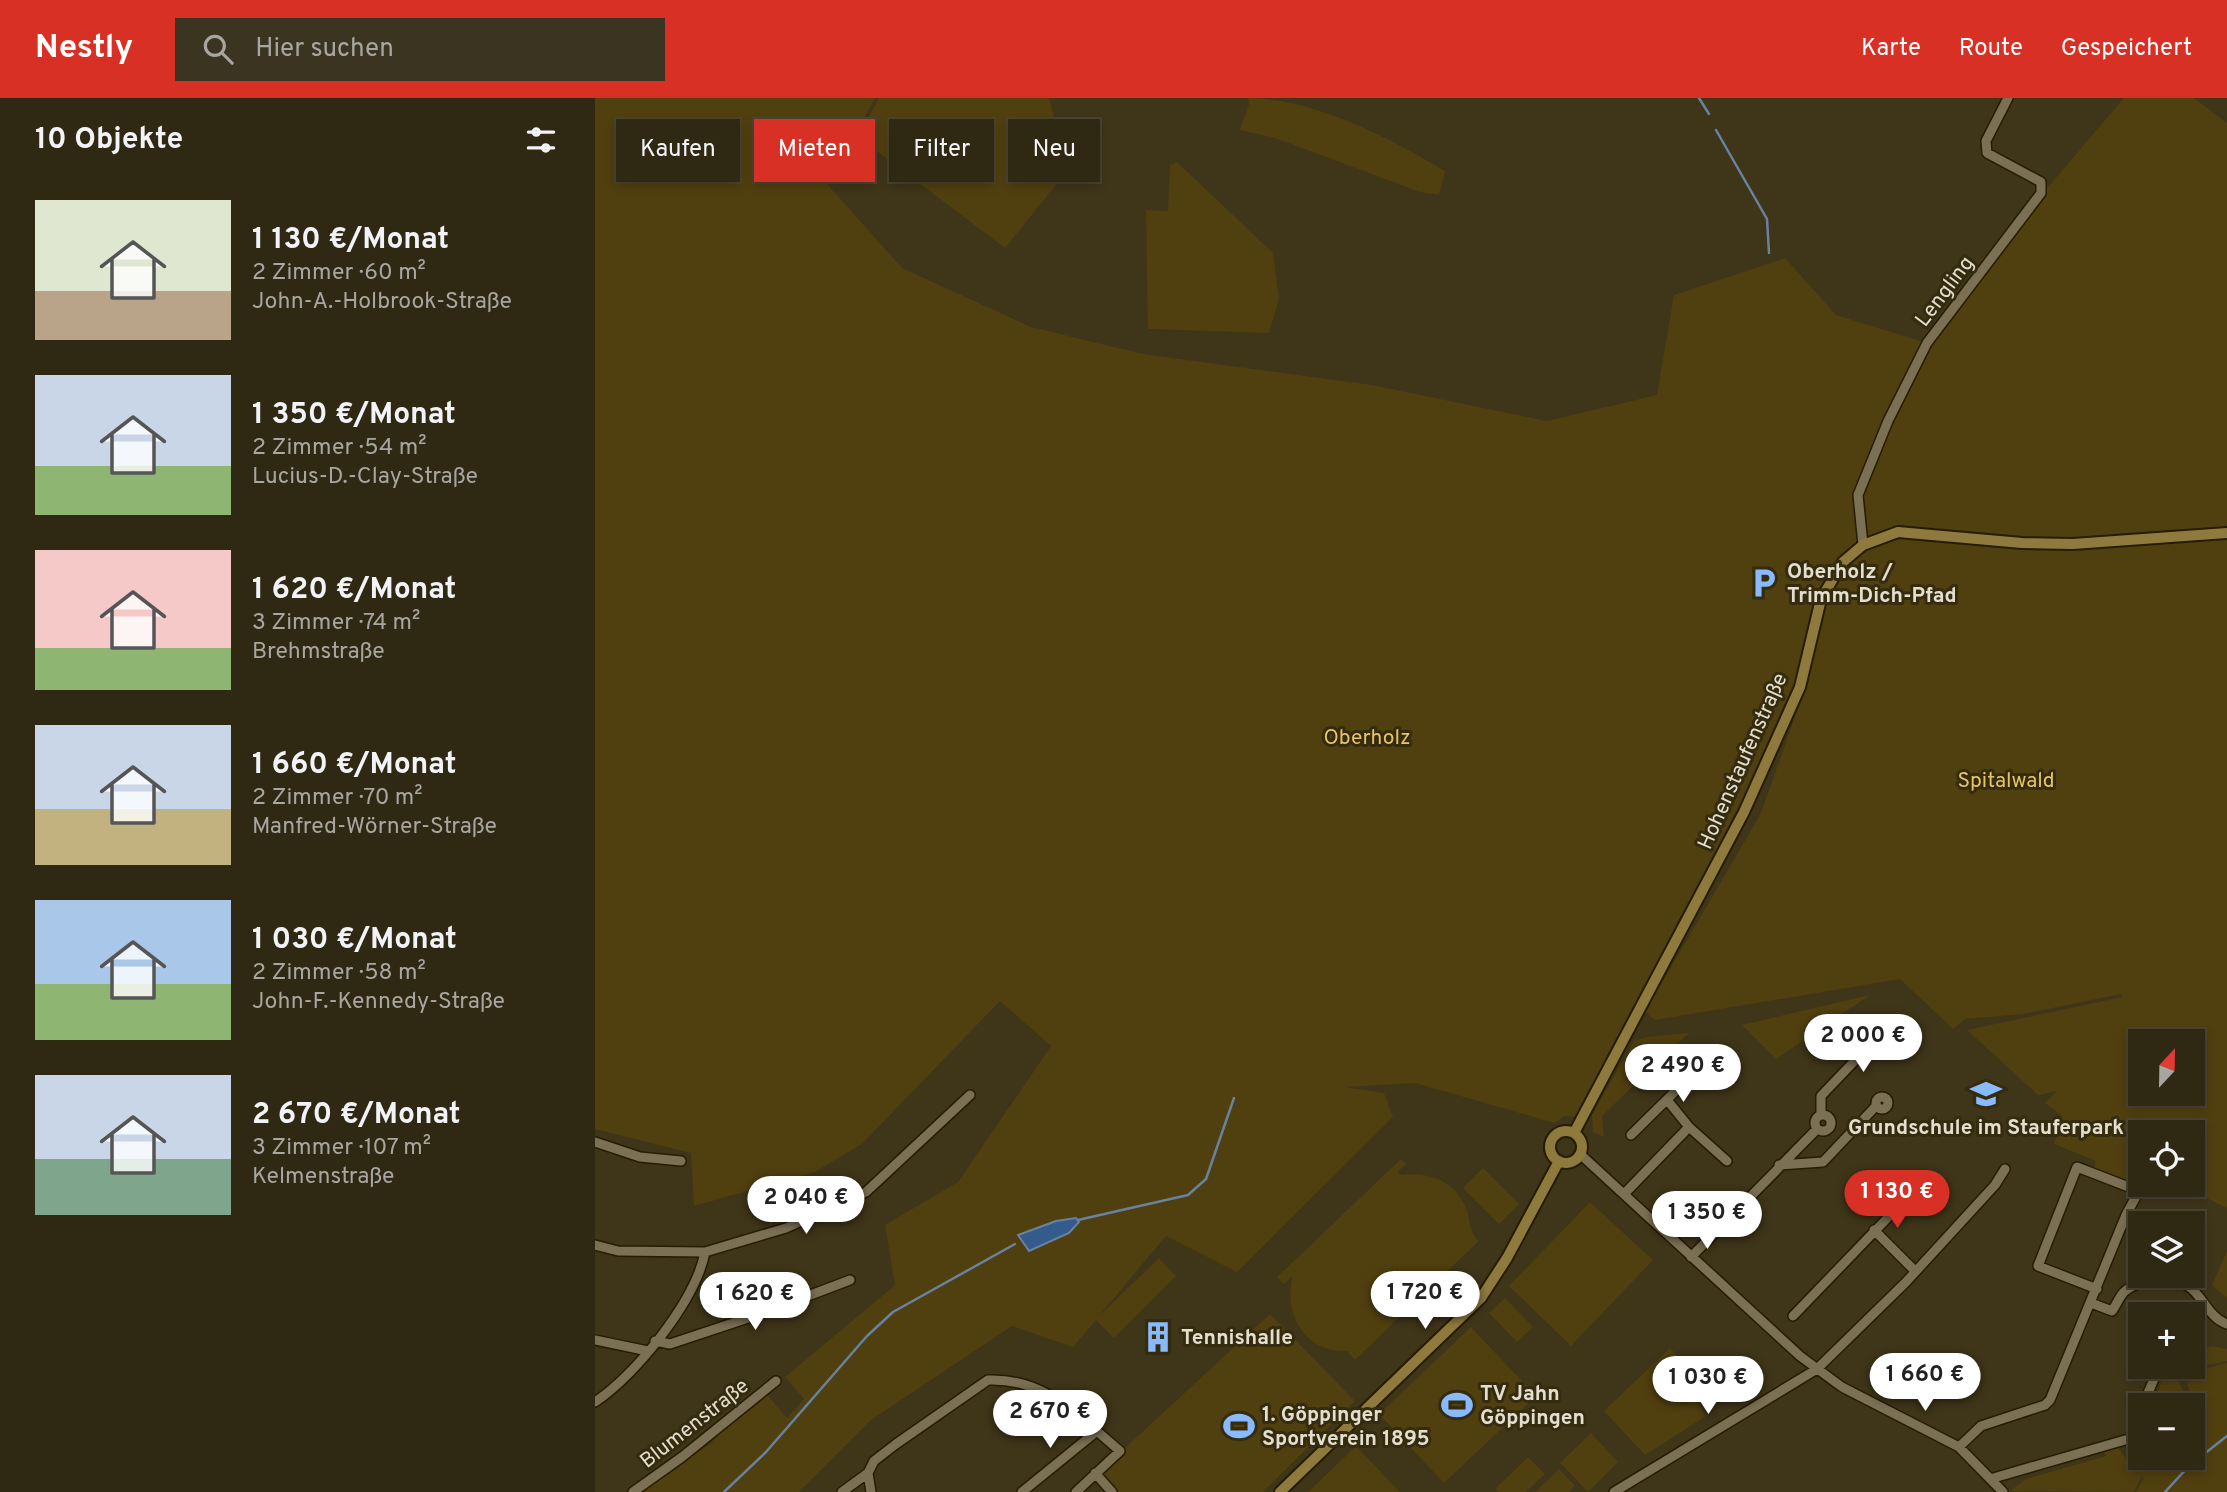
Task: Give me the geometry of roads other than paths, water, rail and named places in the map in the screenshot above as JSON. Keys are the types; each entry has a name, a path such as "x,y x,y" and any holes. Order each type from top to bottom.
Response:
{"main road":[{"name":"Hohenstaufenstraße","path":"1574,1133 1744,811 1800,687 1818,608 1831,578 1843,562 1863,545 1898,532 2022,543 2073,544 2227,533"},
{"path":"1564,1131 1574,1133 1582,1144 1580,1154 1571,1162 1559,1161 1551,1152 1552,1139 1564,1131"},
{"path":"1280,1492 1481,1297 1507,1258 1559,1161"}],"street":[{"name":"Lengling","path":"1863,545 1858,495 1927,343 1970,283 2030,211 2041,193 2041,182 1987,153 1986,141 2008,98"},
{"path":"1817,1129 1814,1122 1821,1115 1821,1096 1886,1028"},
{"path":"1631,1135 1716,1051"},
{"path":"595,1245 618,1251 705,1252 786,1228 866,1192 970,1095"},
{"path":"1668,1101 1689,1127 1727,1161"},
{"path":"1779,1165 1823,1162 1876,1106"},
{"path":"1817,1129 1825,1131 1831,1125 1828,1117 1821,1115"},
{"path":"1625,1193 1689,1127"},
{"path":"1691,1257 1817,1129"},
{"path":"595,1142 640,1157 681,1161"},
{"path":"1580,1154 1817,1369 1854,1393 1959,1447 2003,1492"},
{"path":"1959,1447 1981,1426 2045,1405 2050,1400 2097,1289 2132,1202 2139,1191 2077,1167 2038,1266 2097,1289"},
{"path":"1614,1492 1817,1369 1915,1271 1995,1185 2005,1169"},
{"path":"1793,1316 1899,1206"},
{"path":"1874,1230 1915,1271"},
{"path":"595,1402 648,1351 683,1308 702,1272 705,1252"},
{"path":"655,1341 670,1343 763,1313 850,1280"},
{"path":"2091,1303 2112,1311 2124,1292 2140,1284 2175,1281 2191,1288 2218,1321 2227,1324"},
{"path":"595,1340 648,1351"},
{"path":"842,1492 868,1473 874,1461 886,1451 988,1380 1006,1379 1038,1388 1070,1406 1120,1451 1076,1492"},
{"name":"Blumenstraße","path":"633,1492 776,1381"},
{"path":"1022,1492 1097,1431"},
{"path":"1990,1479 2128,1439"},
{"path":"868,1473 871,1492"},
{"path":"1095,1473 1112,1492"}],"water":[{"path":"1076,1218 1079,1222 1069,1233 1029,1251 1018,1235 1056,1221"}],"waterway":[{"path":"1699,98 1709,114"},
{"path":"1716,130 1767,219 1769,253"},
{"path":"1078,1220 1188,1195 1206,1179 1234,1098"},
{"path":"724,1492 766,1452 867,1336 893,1312 1015,1244"},
{"path":"2165,1492 2189,1466 2227,1436"}],"place":[{"name":"Oberholz / Trimm-Dich-Pfad","path":"1764,583"},
{"name":"Grundschule im Stauferpark","path":"1986,1094"},
{"name":"Tennishalle","path":"1158,1337"},
{"name":"TV Jahn Göppingen","path":"1457,1405"},
{"name":"1. Göppinger Sportverein 1895","path":"1239,1426"}],"park label":[{"name":"Oberholz","path":"1367,737"},
{"name":"Spitalwald","path":"2006,780"}]}
